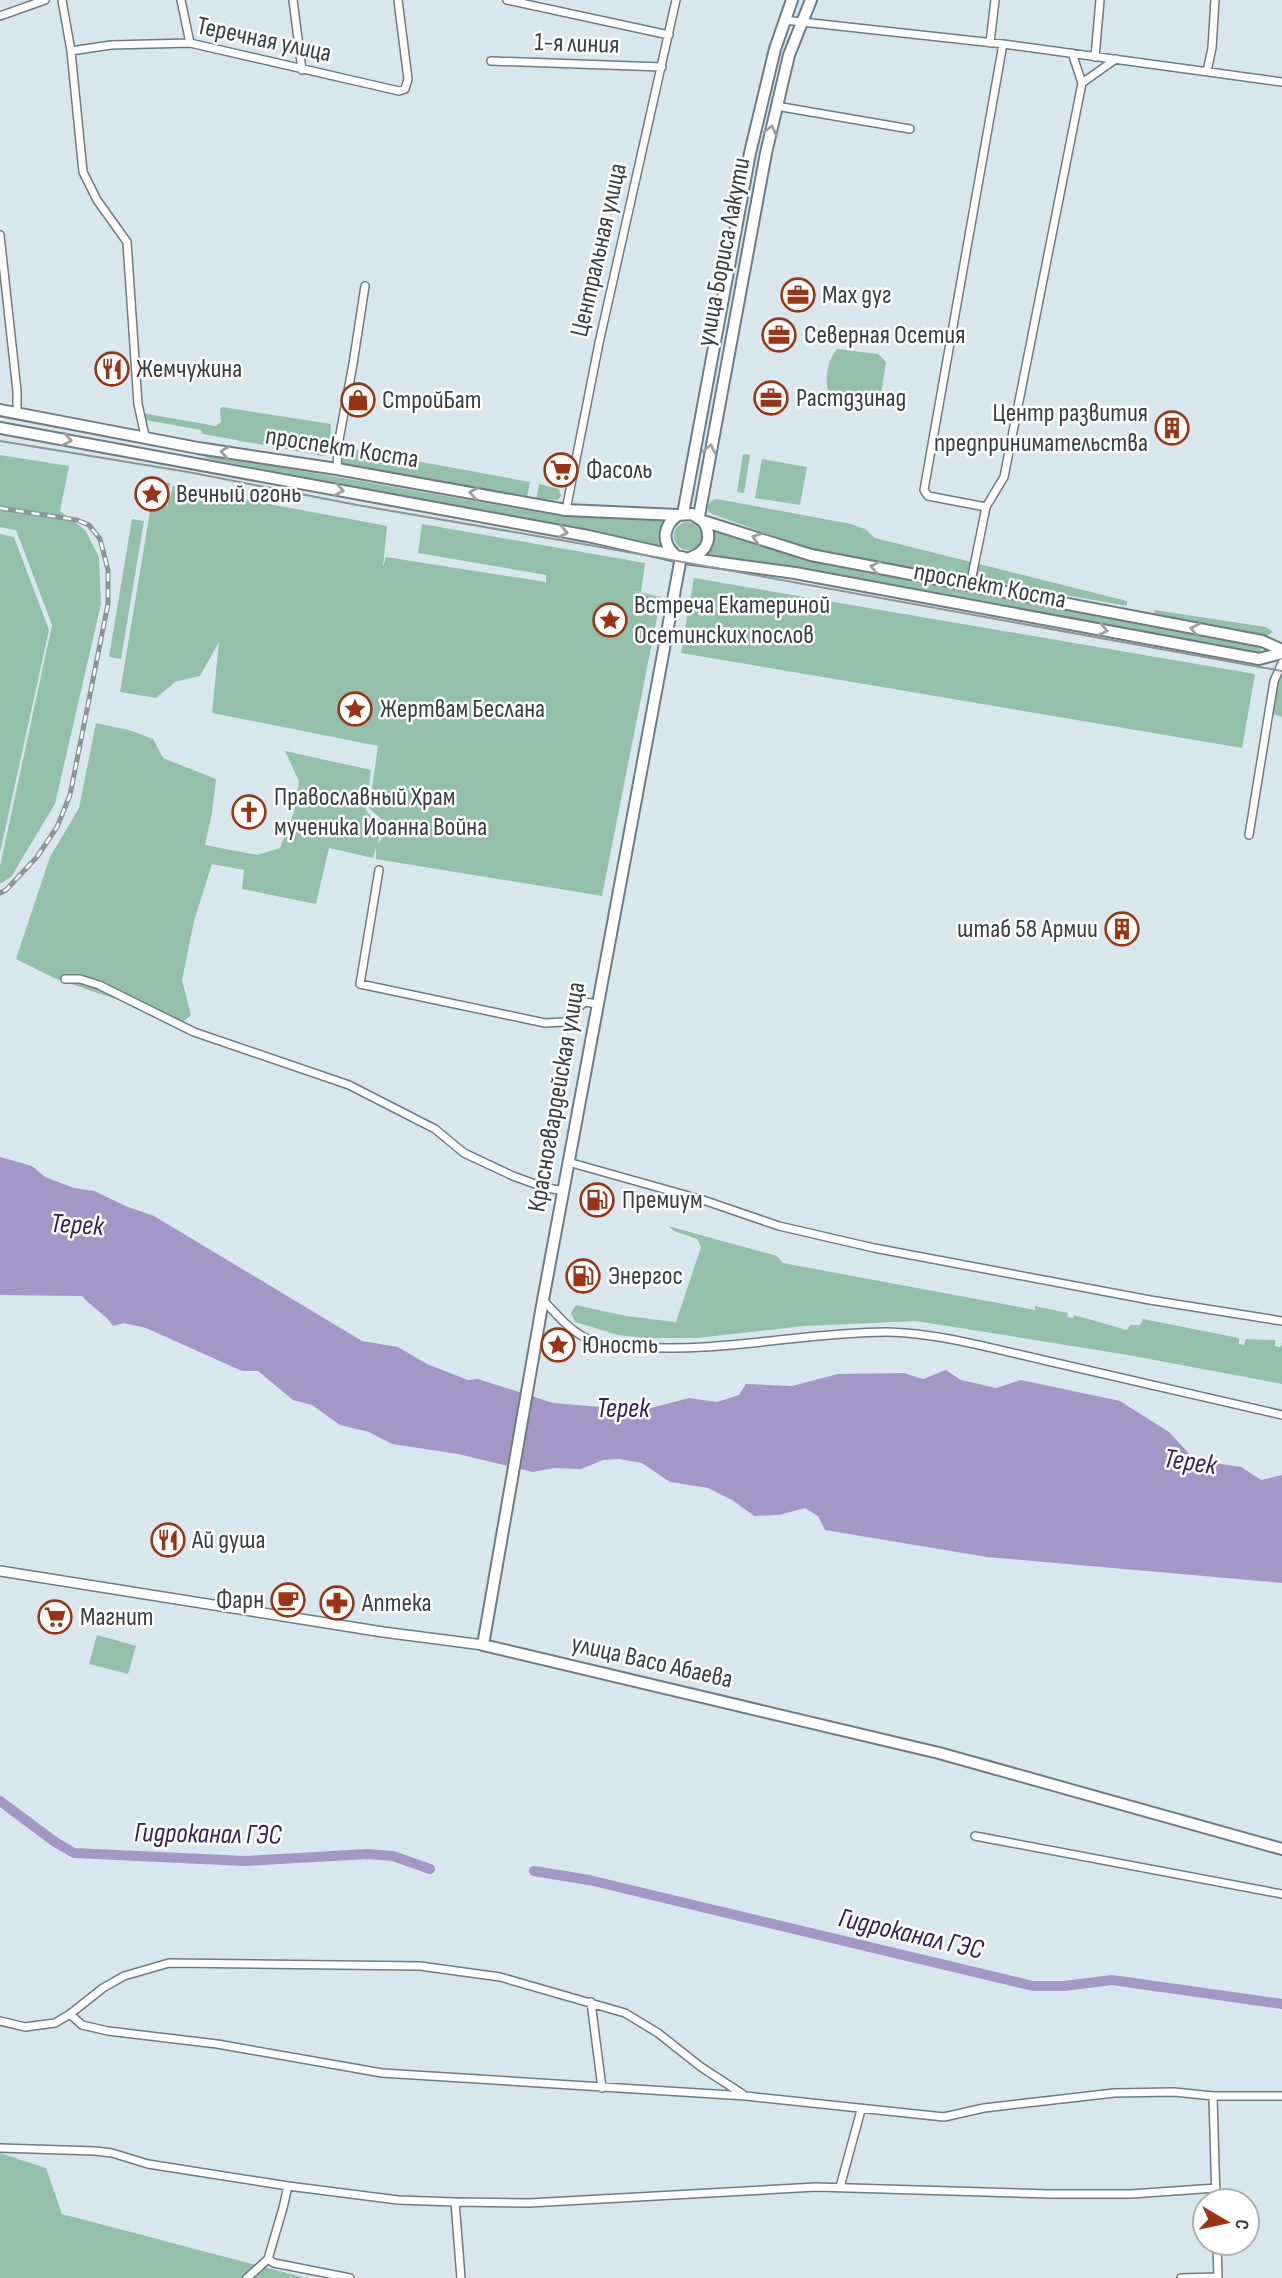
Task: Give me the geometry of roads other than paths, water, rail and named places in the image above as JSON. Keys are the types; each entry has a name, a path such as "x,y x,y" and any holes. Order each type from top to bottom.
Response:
{"main road":[{"name":"улица Бориса Лакути","path":"680,514 737,214 772,62 792,0"},
{"name":"улица Бориса Лакути","path":"701,519 751,230 776,106 789,55 811,0"},
{"name":"проспект Коста","path":"0,410 566,510 680,514 811,555 1262,641 1282,652"},
{"name":"проспект Коста","path":"0,428 588,536 682,557 795,573 1259,659 1282,652"},
{"path":"163,458 166,441"},
{"path":"680,514 669,523 665,534 667,546 682,557 702,553 709,541 707,527 701,519"},
{"name":"Красногвардейская улица","path":"484,1645 568,1162 682,557"},
{"name":"улица Васо Абаева","path":"484,1645 939,1753 1282,1849"}],"street":[{"path":"0,16 45,0"},
{"path":"62,0 71,51 83,172 97,200 127,242 138,404 145,436"},
{"path":"181,0 190,43"},
{"path":"293,0 302,70"},
{"name":"Теречная улица","path":"71,51 111,46 190,43 399,91 405,89 408,79 398,0"},
{"path":"507,0 669,35"},
{"name":"Центральная улица","path":"566,510 599,344 676,0"},
{"path":"990,43 995,0"},
{"path":"1095,57 1100,0"},
{"path":"1207,71 1216,0"},
{"path":"784,20 1003,44 1282,82"},
{"path":"986,507 928,496 924,490 1003,44"},
{"path":"970,586 986,507 1004,477 1082,83 1072,53"},
{"path":"1082,83 1116,59"},
{"name":"1-я линия","path":"491,61 662,67"},
{"path":"776,106 909,129"},
{"path":"0,235 18,413"},
{"path":"337,469 338,444 365,286"},
{"path":"1249,835 1274,681 1282,663"},
{"path":"379,870 360,984 545,1023 565,1022 572,1012 586,1002 597,1004"},
{"path":"65,979 80,979 99,985 194,1032 349,1085 435,1129 464,1153 513,1177 563,1191"},
{"path":"568,1162 704,1200 779,1226 860,1245 1150,1300 1282,1321"},
{"path":"543,1300 562,1320 584,1337 617,1346 662,1349 752,1344 826,1335 901,1334 993,1348 1282,1415"},
{"name":"улица Васо Абаева","path":"0,1571 383,1632 484,1645"},
{"path":"975,1836 1282,1894"},
{"path":"0,2021 25,2027 42,2026 70,2014 103,1988 124,1976 169,1963 420,1966 500,1977 625,2013 658,2033 701,2067 746,2096"},
{"path":"590,2002 602,2088"},
{"path":"70,2014 82,2025 108,2031 217,2045 382,2073 746,2096 944,2117 984,2108 1114,2093 1282,2096"},
{"path":"1213,2096 1216,2187"},
{"path":"839,2187 861,2110"},
{"path":"0,2148 112,2153 148,2164 288,2186 398,2200 455,2202 529,2203 839,2187 1050,2194 1130,2194 1191,2190"},
{"path":"247,2278 268,2259 288,2186"},
{"path":"455,2202 461,2278"},
{"path":"1181,2278 1218,2278 1217,2257"},
{"path":"268,2259 274,2263 350,2278"}],"water":[{"name":"Терек","path":"0,1157 32,1166 45,1177 74,1188 94,1191 154,1216 362,1341 398,1347 427,1364 468,1380 478,1379 553,1403 625,1409 651,1408 689,1398 717,1402 739,1395 746,1384 792,1386 838,1374 904,1373 923,1379 946,1370 961,1380 996,1388 1021,1380 1120,1401 1169,1432 1195,1460 1241,1467 1261,1480 1282,1475 1282,1583 987,1557 825,1530 818,1516 805,1508 779,1515 754,1516 732,1500 708,1488 670,1482 642,1463 619,1459 603,1460 581,1469 554,1468 533,1472 458,1454 392,1444 369,1432 340,1425 312,1405 293,1400 258,1371 242,1371 146,1328 124,1323 113,1326 82,1296 0,1295"}],"waterway":[{"name":"Гидроканал ГЭС","path":"0,1801 74,1853 245,1861 367,1854 393,1856 430,1869"},
{"name":"Гидроканал ГЭС","path":"534,1871 589,1880 1033,1986 1064,1986 1112,1980 1282,2004"}],"tram line":[{"path":"0,441 188,472 357,505 1282,671"}],"railway":[{"path":"0,508 77,520 89,525 100,539 108,570 108,604 70,795 57,827 37,857 0,893"}],"place":[{"name":"Мах дуг","path":"798,295"},
{"name":"Северная Осетия","path":"779,335"},
{"name":"Жемчужина","path":"112,369"},
{"name":"Растдзинад","path":"771,398"},
{"name":"СтройБат","path":"358,400"},
{"name":"Центр развития предпринимательства","path":"1172,428"},
{"name":"Фасоль","path":"561,470"},
{"name":"Вечный огонь","path":"152,494"},
{"name":"Встреча Екатериной Осетинских послов","path":"610,620"},
{"name":"Жертвам Беслана","path":"355,709"},
{"name":"Православный Храм мученика Иоанна Война","path":"249,812"},
{"name":"штаб 58 Армии","path":"1122,929"},
{"name":"Премиум","path":"597,1200"},
{"name":"Энергос","path":"583,1276"},
{"name":"Юность","path":"558,1345"},
{"name":"Ай душа","path":"168,1540"},
{"name":"Фарн","path":"288,1600"},
{"name":"Аптека","path":"337,1603"},
{"name":"Магнит","path":"55,1617"}]}
